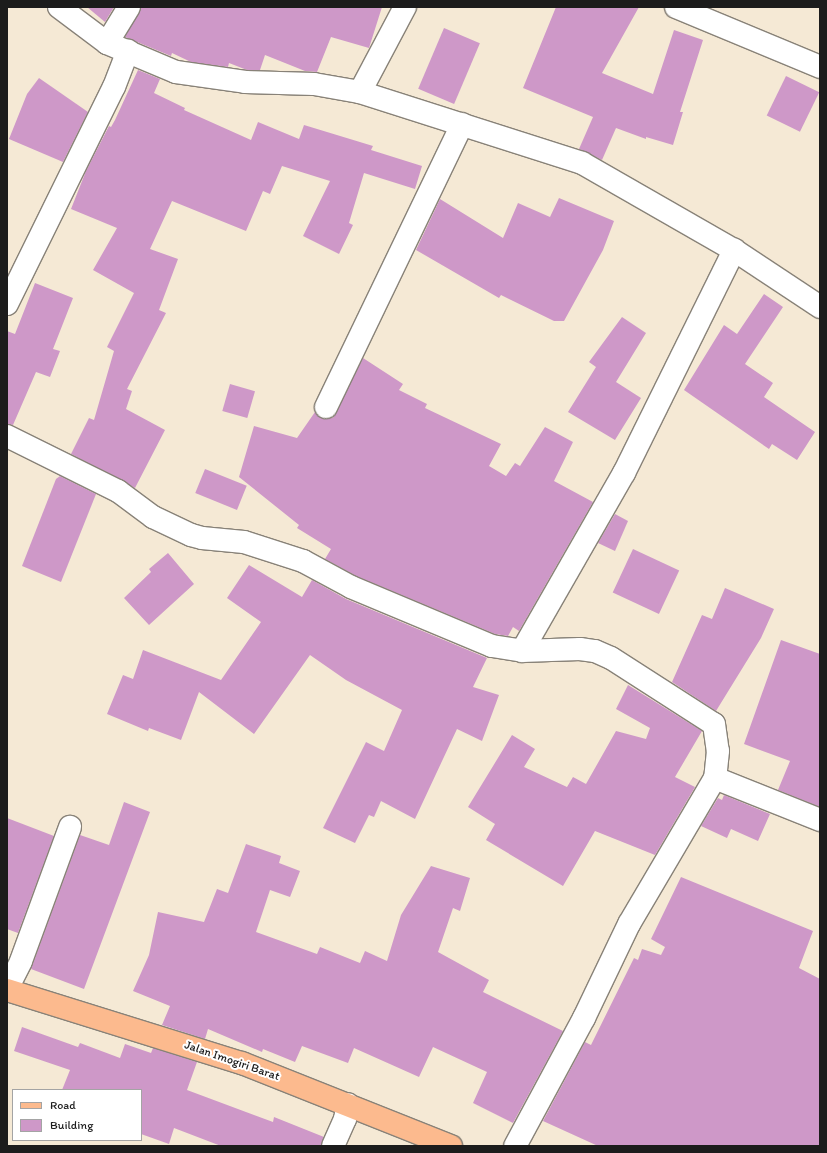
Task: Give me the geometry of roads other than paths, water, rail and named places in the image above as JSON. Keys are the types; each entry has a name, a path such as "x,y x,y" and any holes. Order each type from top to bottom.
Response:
{"main road":[{"name":"Jalan Imogiri Barat","path":"7,989 242,1063 451,1146"}],"street":[{"path":"59,7 107,43 176,72 245,82 314,84 360,92 582,163 734,250 820,307"},
{"path":"107,43 128,7"},
{"path":"360,92 405,7"},
{"path":"676,7 820,67"},
{"path":"7,304 114,87 128,52"},
{"path":"326,407 462,124"},
{"path":"522,651 624,473 734,250"},
{"path":"7,436 112,488 153,516 191,535 202,538 244,542 296,559 351,587 492,646 522,651 580,649 594,651 610,658 714,724 718,751 715,778 629,924 584,1018 515,1146"},
{"path":"715,778 820,820"},
{"path":"7,989 21,961 70,827"},
{"path":"333,1146 345,1119 348,1104"}]}
